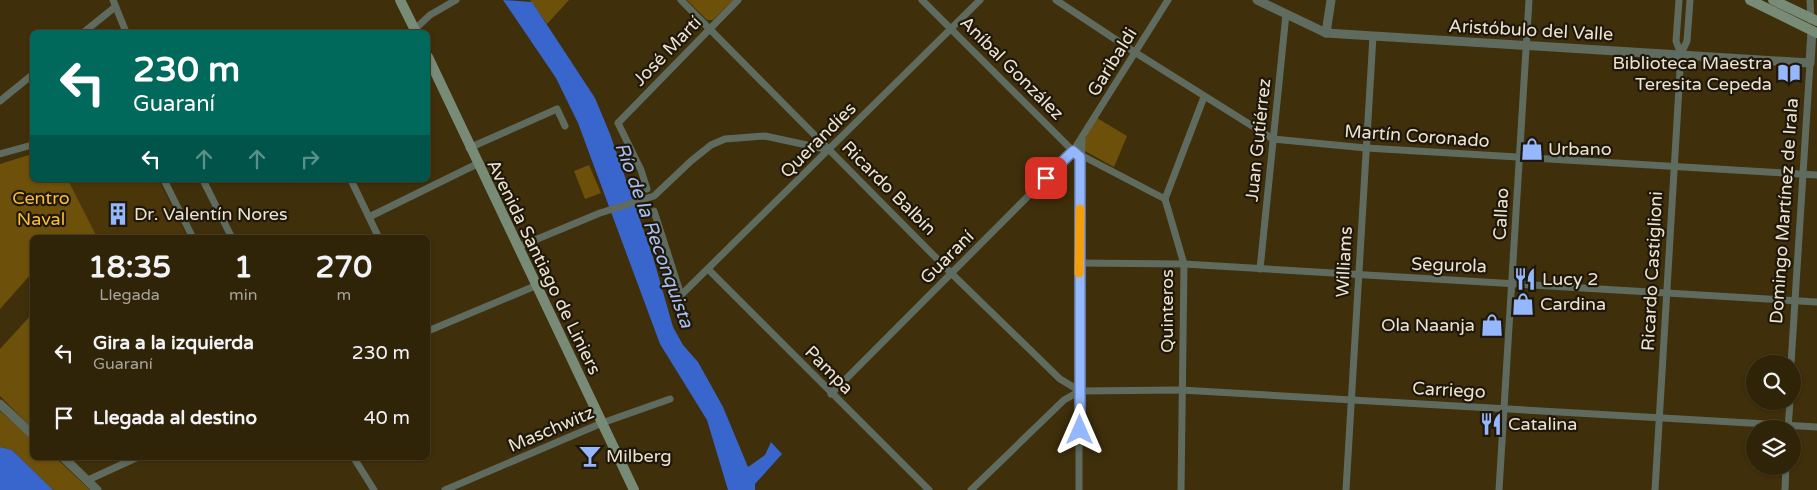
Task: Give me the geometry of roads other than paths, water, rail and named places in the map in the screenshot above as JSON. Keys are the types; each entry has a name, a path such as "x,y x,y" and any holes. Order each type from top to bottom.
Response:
{"main road":[{"path":"400,0 414,30"},
{"path":"1750,0 1814,32"},
{"path":"1773,0 1814,19"},
{"name":"Avenida Santiago de Liniers","path":"430,61 469,148 634,490"}],"street":[{"path":"415,30 430,15 456,0"},
{"name":"Ricardo Balbín","path":"681,0 952,274 1060,379 1080,391"},
{"name":"José Martí","path":"647,189 641,170 618,123 738,0"},
{"name":"Aníbal González","path":"922,0 1080,157"},
{"name":"Querandíes","path":"654,211 679,298 980,0"},
{"name":"Martín Coronado","path":"1056,0 1136,54 1273,139 1366,148 1817,176"},
{"name":"Garibaldi","path":"1082,140 1168,0"},
{"name":"Aristóbulo del Valle","path":"1257,0 1326,33 1810,63"},
{"path":"1326,33 1331,0"},
{"name":"Callao","path":"1499,490 1529,0"},
{"name":"Ricardo Castiglioni","path":"1679,0 1676,41 1681,54"},
{"name":"Ricardo Castiglioni","path":"1655,490 1681,54 1687,41 1690,0"},
{"name":"Domingo Martínez de Irala","path":"1792,355 1802,174 1814,32 1814,19 1810,0"},
{"path":"86,30 114,4 125,30"},
{"name":"Juan Gutiérrez","path":"1260,269 1286,14"},
{"name":"Williams","path":"1346,490 1373,36"},
{"path":"0,101 30,77"},
{"path":"1080,157 1165,199 1204,97"},
{"path":"469,148 557,109 565,126"},
{"path":"518,247 600,213 646,199 660,191 691,160 711,145 726,139 765,136 830,150"},
{"path":"1079,490 1079,263 1080,157 1082,140"},
{"name":"Guaraní","path":"830,394 952,274 1082,140"},
{"path":"0,154 30,146"},
{"path":"369,217 477,164"},
{"path":"165,182 192,235"},
{"path":"204,182 230,235"},
{"path":"352,182 378,235"},
{"name":"Quinteros","path":"1165,199 1184,264 1181,490"},
{"name":"Segurola","path":"1079,263 1184,264 1359,276 1512,282 1817,302"},
{"name":"Pampa","path":"709,270 830,394 929,490"},
{"path":"430,330 535,286"},
{"name":"Carriego","path":"1080,391 1181,390 1659,416 1746,423"},
{"path":"971,490 1064,400 1080,391"},
{"name":"Maschwitz","path":"445,490 602,423 670,398"},
{"path":"0,404 30,432"},
{"name":"Carriego","path":"1801,427 1817,427"},
{"path":"66,460 97,490"},
{"path":"88,480 132,460"},
{"path":"355,460 374,490"},
{"path":"1785,490 1786,475"}],"water":[{"name":"Río de la Reconquista","path":"503,0 532,2 595,98 610,134 653,257 673,327 683,345 698,362 723,407 748,467 765,455 771,442 782,454 755,484 755,490 728,490 707,420 660,344 578,123 556,78"},
{"path":"0,447 12,450 53,490 0,490"}],"place":[{"name":"Biblioteca Maestra Teresita Cepeda","path":"1789,73"},
{"name":"Urbano","path":"1532,149"},
{"name":"Dr. Valentín Nores","path":"118,214"},
{"name":"Lucy 2","path":"1525,279"},
{"name":"Cardina","path":"1523,304"},
{"name":"Ola Naanja","path":"1492,325"},
{"name":"Catalina","path":"1491,424"},
{"name":"Milberg","path":"590,456"}],"park label":[{"name":"Centro Naval","path":"41,208"}]}
